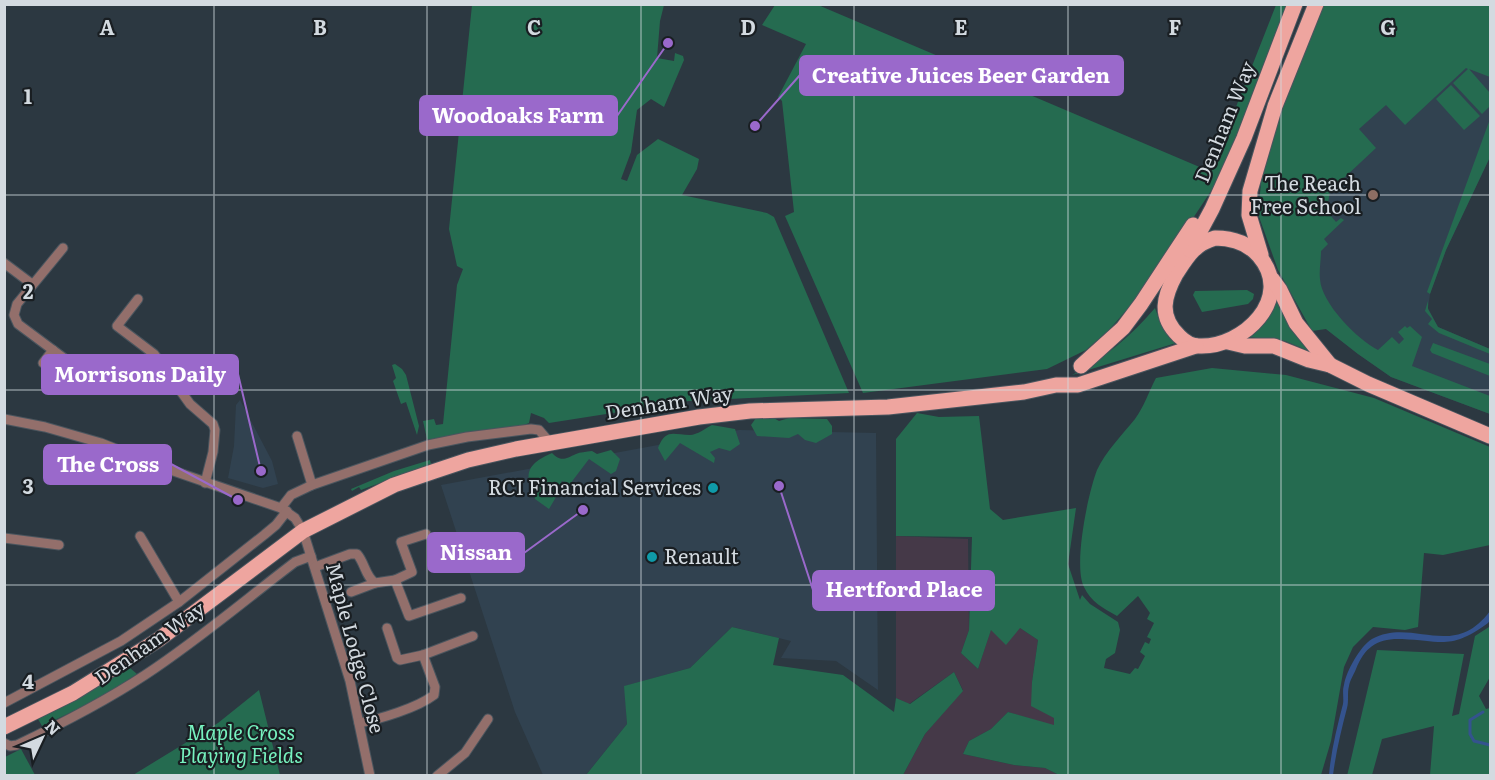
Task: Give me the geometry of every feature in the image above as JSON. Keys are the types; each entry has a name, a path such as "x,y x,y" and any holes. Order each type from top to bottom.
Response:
{"main road":[{"name":"Denham Way","path":"1189,253 1244,138 1295,4"},
{"name":"Denham Way","path":"1263,261 1251,228 1248,207 1250,191 1275,106 1316,4"},
{"path":"1081,366 1123,328 1223,183"},
{"path":"1330,365 1296,323 1263,261 1253,249 1223,238 1206,241 1197,245 1189,253 1167,290 1164,306 1170,325 1180,337 1196,346 1228,342 1245,346 1274,346 1330,365 1368,384 1491,436"},
{"path":"1228,342 1252,325 1263,312 1271,294 1272,279"},
{"name":"Denham Way","path":"1056,385 1117,341 1167,290"},
{"name":"Denham Way","path":"4,727 73,693 158,640 303,531 393,485 435,471 498,453 699,417 750,411 888,407 1024,392 1056,385 1078,385 1196,346"}],"street":[{"path":"63,248 17,304 14,318 18,324 65,359"},
{"path":"4,263 32,284"},
{"path":"138,298 117,326 154,354 190,404 213,424 215,430 213,452 205,483"},
{"path":"4,322 14,318"},
{"path":"44,363 53,350"},
{"path":"4,419 101,443 205,483 284,509 295,518 303,531"},
{"name":"Denham Way","path":"4,703 112,646 179,602 264,535 284,509 291,495 312,485 428,445 467,438 531,429 539,430 551,444"},
{"path":"297,436 312,485"},
{"name":"Maple Lodge Close","path":"303,531 350,681 370,776"},
{"path":"351,592 375,583 395,580 412,572 401,542 426,534"},
{"path":"140,536 179,602"},
{"path":"4,538 59,545"},
{"path":"315,567 350,554 357,554 369,578 375,583"},
{"name":"Denham Way","path":"4,743 10,746 17,745 78,716 121,690 195,639 295,562 311,556"},
{"path":"395,580 409,616 461,598"},
{"path":"387,628 397,658 405,661 473,636"},
{"path":"359,723 414,706 434,696 435,687 423,655"},
{"path":"437,776 465,753 488,719"}],"shaded area":[{"name":"The Reach Free School","path":"1490,5 1490,157 1446,250 1430,294 1428,308 1438,327 1490,349 1490,414 1391,377 1326,329 1275,180"},
{"path":"240,400 272,461 278,484 263,488 228,478 234,446 236,405"},
{"path":"739,430 876,433 878,690 836,661 781,658 791,641 732,627 690,668 625,686 627,724 586,775 543,775 515,712 441,485"},
{"path":"896,536 968,539 969,630 961,653 978,669 991,629 1020,628 1038,640 1032,682 1055,718 1054,726 1008,712 991,729 969,741 963,754 1014,765 1045,768 1059,775 903,775 925,734 963,690 954,672 909,704 896,698"}],"green space":[{"path":"472,5 664,5 660,21 657,58 674,61 675,53 683,56 684,60 664,107 651,99 637,110 631,152 621,179 627,181 637,155 658,139 699,159 697,169 682,195 767,213 774,217 849,393 689,401 549,423 544,418 531,413 529,423 524,425 427,439 423,421 434,419 436,425 443,424 457,285 463,269 457,266 449,229"},
{"path":"775,5 818,5 1209,171 1276,5 1290,5 1238,139 1219,179 1134,307 1130,306 1109,330 1086,350 1047,369 863,393 785,216 794,212 782,101 778,97 806,44 762,25"},
{"path":"1323,5 1490,5 1490,77 1469,69 1490,93 1490,106 1482,114 1453,83 1468,69 1466,68 1405,125 1386,105 1359,129 1376,148 1330,191 1328,203 1334,210 1330,215 1336,222 1341,218 1344,220 1324,239 1328,244 1321,251 1320,279 1327,299 1342,320 1361,338 1378,350 1392,337 1399,344 1404,339 1398,332 1405,326 1407,328 1410,326 1422,337 1412,366 1490,396 1490,414 1391,377 1326,329 1312,331 1278,270 1258,214 1262,173 1282,107"},
{"path":"1451,85 1480,116 1464,130 1436,99"},
{"path":"1490,119 1490,157 1446,250 1430,294 1427,292"},
{"path":"1247,290 1254,294 1248,304 1202,312 1193,295 1195,291"},
{"path":"1278,299 1309,351 1285,341 1248,337 1265,322"},
{"path":"1428,301 1428,309 1438,327 1490,349 1490,354 1439,333 1428,324 1432,319 1425,311"},
{"path":"1155,308 1161,324 1176,343 1072,375 1117,346"},
{"path":"1433,343 1490,364 1490,376 1432,353 1430,350"},
{"path":"395,364 406,375 419,426 417,435 406,402 401,404 393,381 396,378 392,365"},
{"path":"1212,368 1286,375 1374,398 1490,447 1490,545 1443,555 1424,553 1418,627 1405,630 1373,627 1353,647 1344,667 1331,741 1321,775 1059,775 1045,768 1014,765 963,754 969,741 991,729 1008,712 1054,725 1054,718 1031,706 1038,640 1020,628 1006,645 991,630 978,669 961,653 969,630 972,537 896,536 896,439 917,413 939,417 979,416 990,509 1003,520 1076,508 1068,564 1080,600 1082,595 1090,604 1118,622 1120,630 1115,653 1106,659 1104,668 1130,674 1135,668 1138,669 1145,656 1140,652 1145,642 1149,644 1151,639 1147,637 1154,623 1147,619 1150,613 1138,596 1117,616 1094,601 1084,587 1081,577 1081,547 1093,481 1105,456 1135,419 1156,378"},
{"path":"772,417 779,421 789,418 827,419 832,426 832,434 816,443 805,440 798,434 789,438 757,436 751,425 756,418"},
{"path":"712,425 735,429 740,444 730,451 719,448 710,452 715,458 714,463 680,443 665,461 658,448 667,435 693,435"},
{"path":"611,450 620,459 616,471 611,474 589,459 570,484 562,481 549,509 535,499 529,475 532,466 539,460 552,453 563,459 581,452 592,451 597,454"},
{"path":"430,460 431,464 361,490 359,487 352,491 351,489 394,471"},
{"path":"732,627 779,638 773,665 843,675 894,712 896,698 910,704 954,672 963,691 925,734 903,775 586,775 627,724 624,686 690,668"},
{"path":"1489,627 1490,677 1479,696 1486,709 1490,708 1490,775 1430,775 1434,726 1382,739 1372,775 1347,776 1377,650 1464,654 1452,716 1459,714 1475,636"},
{"path":"130,668 137,674 97,700 42,726 38,719"},
{"name":"Maple Cross Playing Fields","path":"259,690 280,775 133,775 218,723"},
{"path":"21,749 35,775 5,775 5,757"}],"water":[{"path":"1490,611 1488,623 1465,637 1446,642 1386,640 1373,645 1363,655 1348,691 1348,705 1333,775 1329,775 1343,704 1345,680 1354,660 1367,642 1387,634 1403,632 1432,636 1462,633 1476,626"}],"waterway":[{"path":"1483,712 1470,720 1470,734 1474,741 1490,745"}],"place":[{"name":"Woodoaks Farm","path":"668,43"},
{"name":"Creative Juices Beer Garden","path":"755,126"},
{"name":"The Reach Free School","path":"1373,195"},
{"name":"Morrisons Daily","path":"261,471"},
{"name":"Hertford Place","path":"779,486"},
{"name":"RCI Financial Services","path":"713,488"},
{"name":"The Cross","path":"238,500"},
{"name":"Nissan","path":"583,510"},
{"name":"Renault","path":"652,557"}]}
